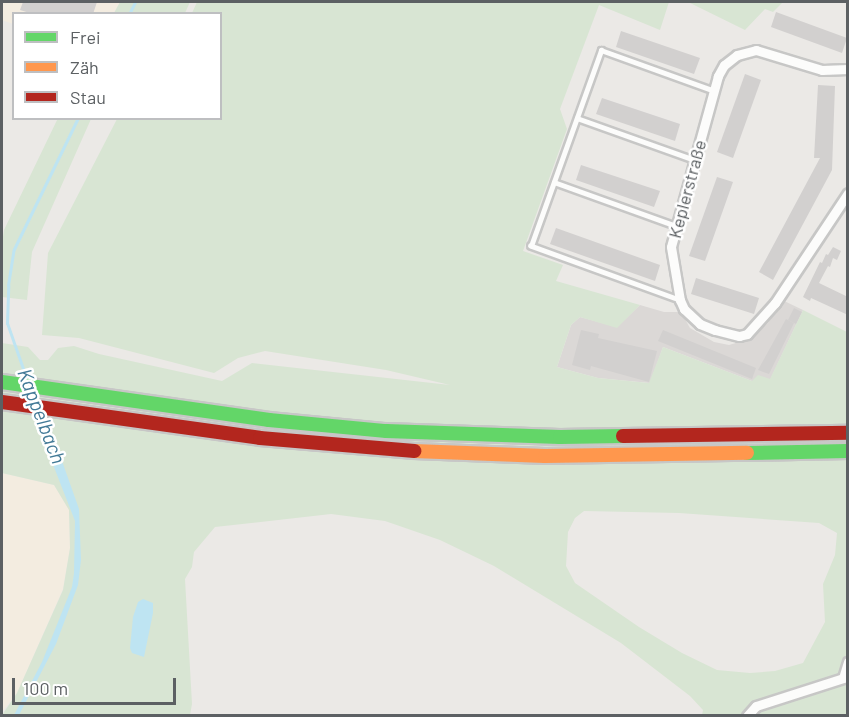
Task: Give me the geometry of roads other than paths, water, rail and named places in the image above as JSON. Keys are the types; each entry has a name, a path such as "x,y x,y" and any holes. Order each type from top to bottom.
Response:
{"highway":[{"path":"2,382 269,420 449,434 582,437 848,433"},
{"path":"5,402 269,439 457,454 622,456 848,451"}],"street":[{"name":"Keplerstraße","path":"848,69 822,70 756,50 737,55 724,65 694,160 671,248 680,300 684,309 700,324 739,336 747,334 775,303 848,193"},
{"path":"747,716 756,706 845,678 848,662"}],"lane":[{"path":"680,300 531,246 601,50 715,91"},
{"path":"577,118 694,160"},
{"path":"554,182 676,226"}],"water":[{"path":"45,429 51,430 79,509 81,560 78,585 56,644 19,715 14,715 42,662 72,587 74,573 75,521 45,444"},
{"path":"143,599 153,603 144,657 132,653 130,648 133,617 138,602"}],"waterway":[{"name":"Kappelbach","path":"130,12 135,2"},
{"name":"Kappelbach","path":"27,380 7,323 8,285 14,249 77,120"},
{"name":"Kappelbach","path":"40,414 46,431"}]}
